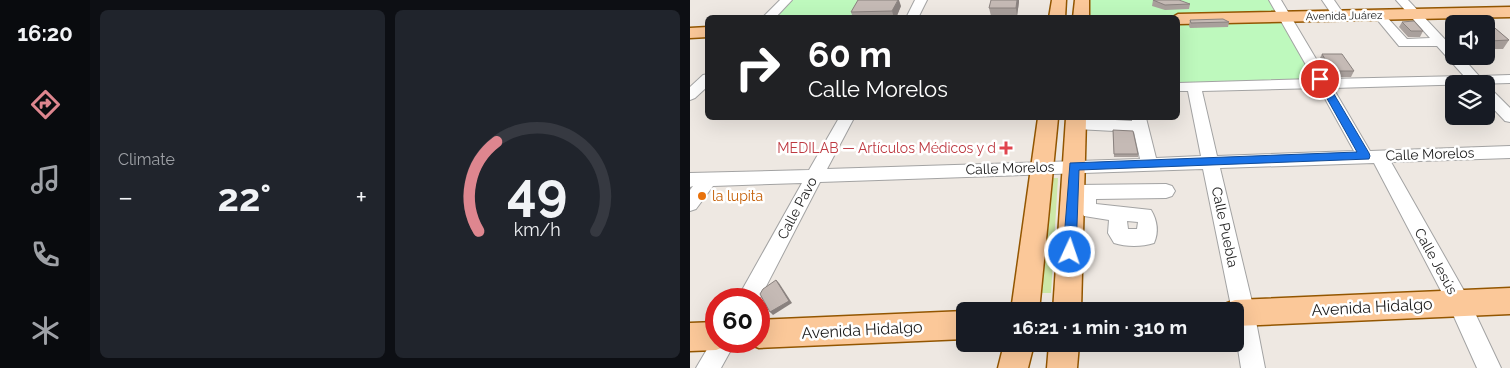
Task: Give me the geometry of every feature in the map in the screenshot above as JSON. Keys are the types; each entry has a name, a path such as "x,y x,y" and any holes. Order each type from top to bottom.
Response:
{"main road":[{"path":"1057,15 1059,0"},
{"path":"1081,15 1082,0"},
{"name":"Avenida Juárez","path":"1180,19 1339,16 1384,20 1410,15 1510,12"},
{"path":"690,33 705,32"},
{"path":"1026,302 1048,120"},
{"path":"1067,302 1080,192 1074,166 1076,121"},
{"name":"Avenida Hidalgo","path":"1244,313 1510,301"},
{"name":"Avenida Hidalgo","path":"770,334 956,326"},
{"path":"690,337 705,336"},
{"path":"1013,368 1017,352"},
{"path":"1062,368 1063,352"}],"street":[{"path":"771,15 786,0"},
{"path":"914,15 921,0"},
{"name":"Calle Jesús","path":"1275,0 1323,84 1372,156 1459,304 1489,368"},
{"path":"1328,0 1339,16"},
{"path":"1410,15 1470,75"},
{"path":"1384,20 1404,43 1435,42"},
{"path":"1495,80 1510,79"},
{"path":"690,97 705,81"},
{"path":"1186,87 1445,82"},
{"name":"Calle Puebla","path":"1186,87 1210,161 1237,302"},
{"path":"690,97 705,97"},
{"path":"1495,101 1510,117"},
{"name":"Calle Pavo","path":"754,288 845,120"},
{"path":"1076,121 1140,122 1149,163"},
{"name":"Calle Morelos","path":"690,180 1510,152"},
{"path":"690,204 708,179"},
{"path":"1118,214 1088,209 1080,192 1166,191"},
{"name":"Calle Puebla","path":"1244,333 1253,368"},
{"path":"708,368 717,353"}],"green space":[{"path":"788,0 866,0 856,15 774,15"},
{"path":"1083,0 1278,0 1286,13 1180,16 1083,15"},
{"path":"1291,21 1327,81 1180,84 1180,24"},
{"path":"1044,178 1058,178 1051,293 1034,293"}],"building":[{"path":"858,0 898,0 892,11 851,12"},
{"path":"991,0 1017,0 1016,8 989,8"},
{"path":"1153,0 1179,0 1190,4 1165,5"},
{"path":"1223,19 1229,22 1191,23 1190,20"},
{"path":"1414,21 1423,31 1411,31 1402,22"},
{"path":"1495,28 1509,40 1495,41"},
{"path":"1322,54 1342,54 1354,71 1332,71"},
{"path":"1113,130 1133,131 1138,154 1114,154"},
{"path":"776,280 789,301 770,312 770,288 764,288"}],"place":[{"name":"MEDILAB — Artículos Médicos y d","path":"1006,148"},
{"name":"la lupita","path":"702,196"}],"route":[{"path":"1070,252 1074,166 1365,156 1320,79"}]}
